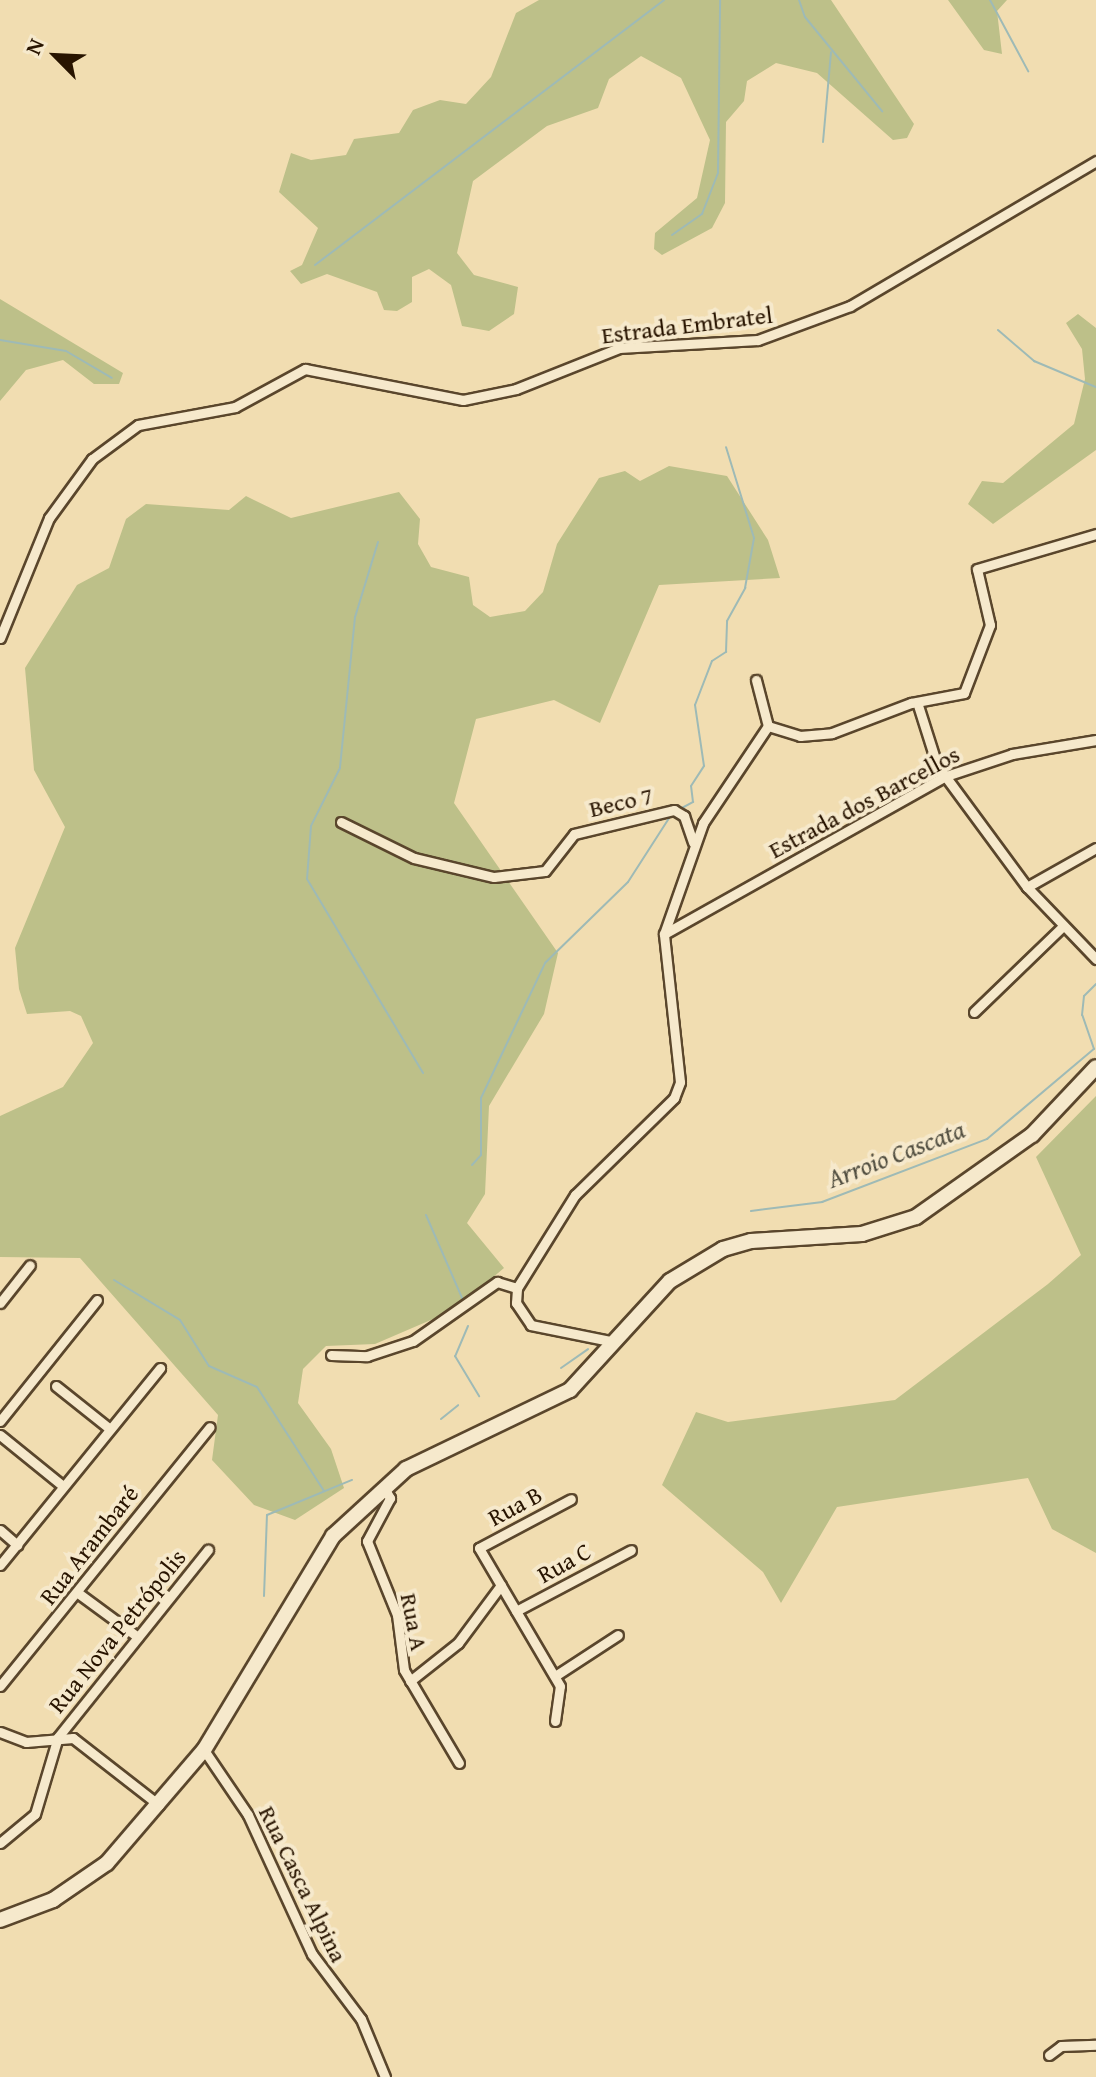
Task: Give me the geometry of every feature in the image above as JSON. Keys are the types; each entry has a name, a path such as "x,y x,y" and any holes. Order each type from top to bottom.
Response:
{"main road":[{"path":"0,1920 53,1900 107,1863 159,1805 204,1750 321,1551 384,1488 418,1462 570,1390 670,1281 723,1249 862,1234 916,1217 1032,1135 1096,1067"}],"street":[{"name":"Estrada Embratel","path":"0,638 49,518 92,459 138,425 235,407 305,369 463,400 516,389 619,348 770,337 827,317 948,254 1096,161"},
{"path":"768,726 800,736 832,733 917,702 964,693 977,672 990,619 977,569 1092,536 1096,545"},
{"path":"616,1342 531,1325 516,1303 517,1288 575,1195 677,1090 664,934 693,842 768,726 756,680"},
{"path":"917,702 946,776 1027,887 1096,959"},
{"name":"Estrada dos Barcellos","path":"664,934 946,776 1012,754 1096,740"},
{"name":"Beco 7","path":"341,822 414,858 508,877 545,871 574,834 674,810 684,816 693,842"},
{"path":"1027,887 1096,848"},
{"path":"974,1012 1063,926"},
{"path":"0,1303 30,1265"},
{"path":"331,1355 367,1356 413,1341 497,1282 517,1288"},
{"path":"0,1421 97,1300"},
{"path":"0,1565 160,1368"},
{"path":"56,1386 110,1429"},
{"name":"Rua Arambaré","path":"0,1686 210,1427"},
{"path":"0,1435 63,1486"},
{"name":"Rua A","path":"384,1488 390,1498 367,1541 397,1615 397,1651 410,1681 459,1763"},
{"name":"Rua B","path":"501,1585 479,1548 571,1499"},
{"path":"0,1530 17,1545"},
{"name":"Rua Nova Petrópolis","path":"58,1737 208,1550"},
{"name":"Rua C","path":"516,1611 631,1550"},
{"path":"410,1681 458,1643 501,1585 555,1676 563,1696 555,1721"},
{"path":"78,1593 138,1637"},
{"path":"555,1676 618,1635"},
{"path":"0,1732 26,1742 58,1737 84,1744 159,1805"},
{"path":"0,1843 35,1814 58,1737"},
{"name":"Rua Casca Alpina","path":"204,1750 248,1815 312,1954 361,2019 385,2077"},
{"path":"1049,2055 1061,2046 1096,2045"}],"green space":[{"path":"539,0 831,0 914,124 907,138 893,140 817,73 776,63 747,81 744,101 726,122 725,203 712,228 662,255 654,249 655,233 697,198 710,140 681,78 641,56 609,79 598,108 547,126 473,181 457,253 474,275 518,287 514,314 489,331 462,326 451,285 429,269 412,277 412,302 397,311 384,310 377,292 327,274 301,284 290,271 302,265 318,228 279,192 291,153 311,160 346,155 354,139 399,133 413,110 440,100 466,104 491,77 516,13"},
{"path":"948,0 1007,0 997,11 1002,54 984,50"},
{"path":"0,299 123,373 119,384 94,384 63,360 26,370 0,401"},
{"path":"1078,314 1096,328 1096,450 993,524 968,504 982,481 1003,483 1074,424 1085,379 1082,349 1066,323"},
{"path":"669,466 727,476 768,540 780,578 659,585 600,723 554,700 476,719 454,803 558,953 544,1014 489,1106 485,1194 467,1223 504,1268 454,1310 375,1344 326,1346 303,1369 298,1403 331,1449 344,1488 295,1520 254,1505 212,1460 218,1415 80,1258 0,1257 0,1116 63,1087 93,1043 81,1016 70,1011 27,1014 19,989 15,948 65,827 34,770 25,668 77,585 109,568 126,519 146,504 229,510 246,496 291,518 399,492 420,519 418,544 431,567 469,577 473,605 490,617 525,611 543,592 557,544 599,478 625,471 640,481"},
{"path":"1096,1096 1096,1553 1052,1529 1028,1478 837,1507 781,1603 763,1572 662,1485 696,1412 728,1422 895,1400 1048,1284 1081,1255 1036,1157"}],"waterway":[{"path":"315,265 664,0"},
{"path":"672,235 702,214 718,173 720,0"},
{"path":"799,0 805,17 882,111"},
{"path":"990,0 1028,71"},
{"path":"823,142 831,52"},
{"path":"998,330 1034,361 1096,387"},
{"path":"0,340 66,351 112,378"},
{"path":"680,809 693,802 691,786 704,766 695,705 712,661 726,652 727,621 745,588 754,538 726,447"},
{"path":"378,542 355,617 340,768 311,826 307,879 423,1073"},
{"path":"472,1165 481,1155 481,1098 545,963 628,882 671,815"},
{"name":"Arroio Cascata","path":"751,1211 822,1202 987,1139 1094,1049 1082,1015 1084,996 1096,984"},
{"path":"426,1215 463,1300"},
{"path":"114,1280 180,1320 209,1366 257,1387 324,1491"},
{"path":"468,1326 455,1356 479,1396"},
{"name":"Arroio Cascata","path":"561,1368 588,1349"},
{"name":"Arroio Cascata","path":"441,1419 458,1405"},
{"name":"Arroio Cascata","path":"264,1596 267,1515 352,1480"}]}
